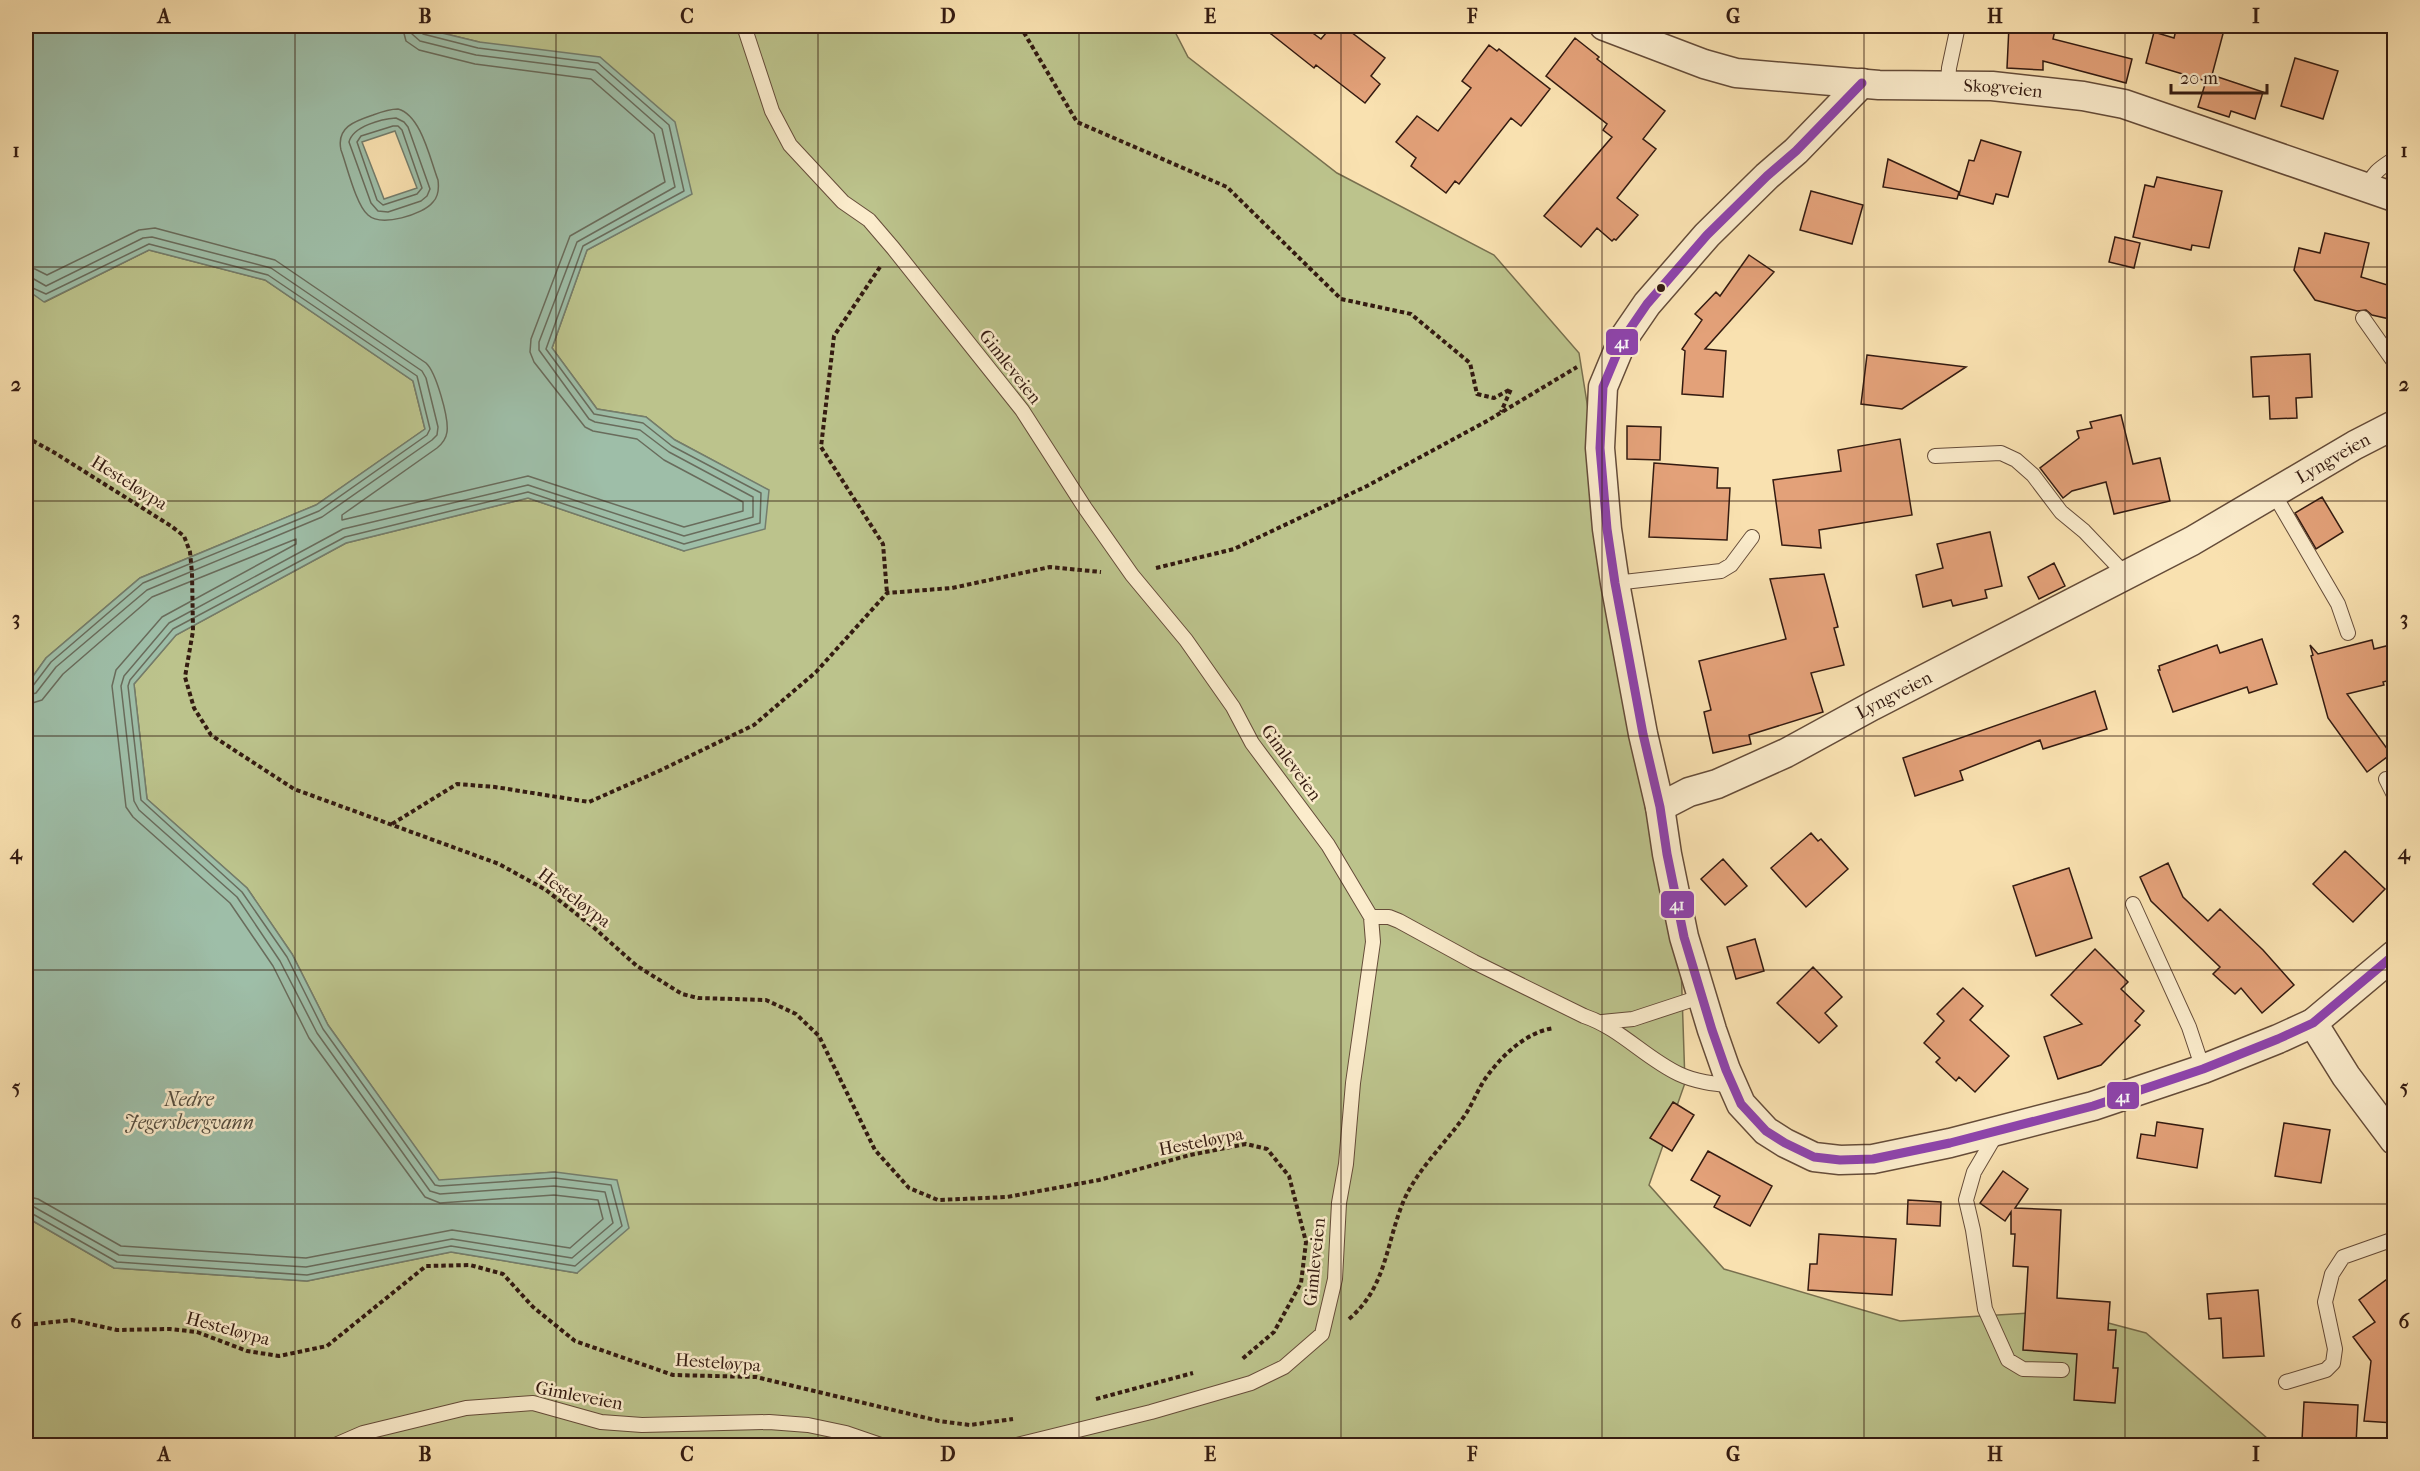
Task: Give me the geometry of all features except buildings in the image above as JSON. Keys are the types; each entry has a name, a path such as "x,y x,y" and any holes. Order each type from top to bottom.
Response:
{"street":[{"name":"Skogveien","path":"1604,26 1704,64 1736,73 1862,83 1948,84 2037,90 2124,104 2394,196"},
{"path":"1862,83 1796,151 1707,235 1647,304 1623,339 1603,387 1600,448 1615,583 1643,734 1660,807 1684,937 1712,1030 1741,1104 1766,1131 1785,1143 1814,1156 1840,1160 1873,1159 1998,1131 2094,1106 2203,1069 2313,1023 2394,955"},
{"name":"Lyngveien","path":"1660,807 1689,792 1717,784 1786,753 1872,706 2192,541 2355,445 2394,425"},
{"path":"2313,1023 2346,1076 2391,1128"}],"lane":[{"name":"Gimleveien","path":"744,26 772,111 790,145 843,202 869,220 1022,410 1085,508 1132,574 1186,640 1233,707 1252,743 1328,845 1371,917 1373,942 1353,1083 1346,1164 1339,1203 1335,1279 1322,1334 1284,1367 1251,1383 1151,1412 1013,1446"},
{"path":"1948,84 1958,26"},
{"path":"2368,188 2370,178 2377,170 2394,159"},
{"path":"2363,318 2394,362"},
{"path":"1935,456 2001,453 2016,460 2032,475 2061,512 2084,531 2126,575"},
{"path":"2274,494 2338,604 2348,633"},
{"path":"1615,583 1721,571 1741,555 1752,537"},
{"path":"2386,779 2394,795"},
{"path":"2133,904 2189,1027 2203,1069"},
{"path":"1371,917 1389,917 1398,921 1474,962 1584,1016 1602,1022 1678,1074 1699,1081 1733,1086"},
{"path":"1602,1022 1633,1019 1703,996"},
{"path":"1998,1131 1974,1172 1966,1200 1985,1309 2008,1360 2023,1369 2062,1370"},
{"path":"2286,1382 2326,1370 2333,1363 2335,1349 2325,1302 2332,1274 2343,1257 2394,1239"},
{"name":"Gimleveien","path":"333,1446 363,1433 466,1408 533,1403 601,1422 642,1425 769,1422 808,1425 892,1446"}],"path":[{"path":"1020,26 1077,122 1227,187 1341,299 1412,314 1470,363 1477,394 1494,398 1511,389 1500,414"},
{"path":"887,593 883,544 821,447 834,336 893,248"},
{"path":"392,825 457,784 495,787 589,802 659,771 754,725 816,672 887,593 952,588 1050,567 1132,574 1234,549 1366,486 1500,414 1623,339"},
{"name":"Hesteløypa","path":"26,437 84,471 184,536 190,552 192,573 192,631 185,677 194,708 211,735 294,789 499,864 546,890 637,966 682,994 698,998 766,1000 796,1014 819,1036 875,1150 909,1188 938,1200 1007,1197 1099,1180 1190,1155 1246,1144 1267,1149 1289,1176 1306,1242 1301,1283 1274,1332 1242,1360 1230,1363"},
{"path":"1322,1334 1351,1318 1374,1292 1404,1202 1417,1175 1464,1117 1484,1081 1508,1052 1529,1036 1552,1028 1578,1029 1602,1022"},
{"name":"Hesteløypa","path":"26,1325 72,1320 117,1330 170,1329 196,1332 247,1351 279,1356 327,1346 426,1266 470,1265 502,1274 533,1307 575,1341 673,1375 756,1377 939,1421 970,1425 1024,1418"},
{"path":"1093,1400 1196,1372"}],"green space":[{"path":"413,26 1172,26 1188,57 1337,173 1494,255 1579,353 1609,540 1679,904 1685,1083 1649,1185 1724,1269 1900,1321 2063,1311 2146,1333 2275,1445 26,1445 26,1217 114,1268 307,1281 451,1252 577,1273 555,1172 439,1181 328,1025 292,954 247,888 147,799 134,684 176,635 346,543 528,498 684,551 768,490 675,440 646,417 597,409 552,348 587,250 691,194 479,42"},
{"path":"149,250 265,280 413,381 425,429 316,505 140,578 46,658 26,686 26,289 45,302"}],"water":[{"name":"Nedre Jegersbergvann","path":"26,26 413,26 479,42 600,57 675,122 692,194 587,250 552,348 597,409 646,417 675,440 769,490 765,529 684,551 528,498 346,543 176,635 134,684 147,799 247,888 292,954 328,1025 439,1180 555,1172 617,1180 629,1228 577,1273 451,1252 307,1281 114,1268 26,1217 26,686 46,658 140,578 316,505 425,429 413,381 265,280 149,250 44,302 26,289","holes":["395,131 417,188 384,199 362,142"]}],"transit line":[{"name":"41","path":"1862,83 1796,151 1707,235 1647,304 1623,339 1603,387 1600,448 1607,529 1643,734 1660,807 1684,937 1712,1030 1741,1104 1766,1131 1814,1157 1840,1160 1873,1159 1950,1143 2093,1106 2203,1069 2278,1039 2313,1023 2394,955"}]}
